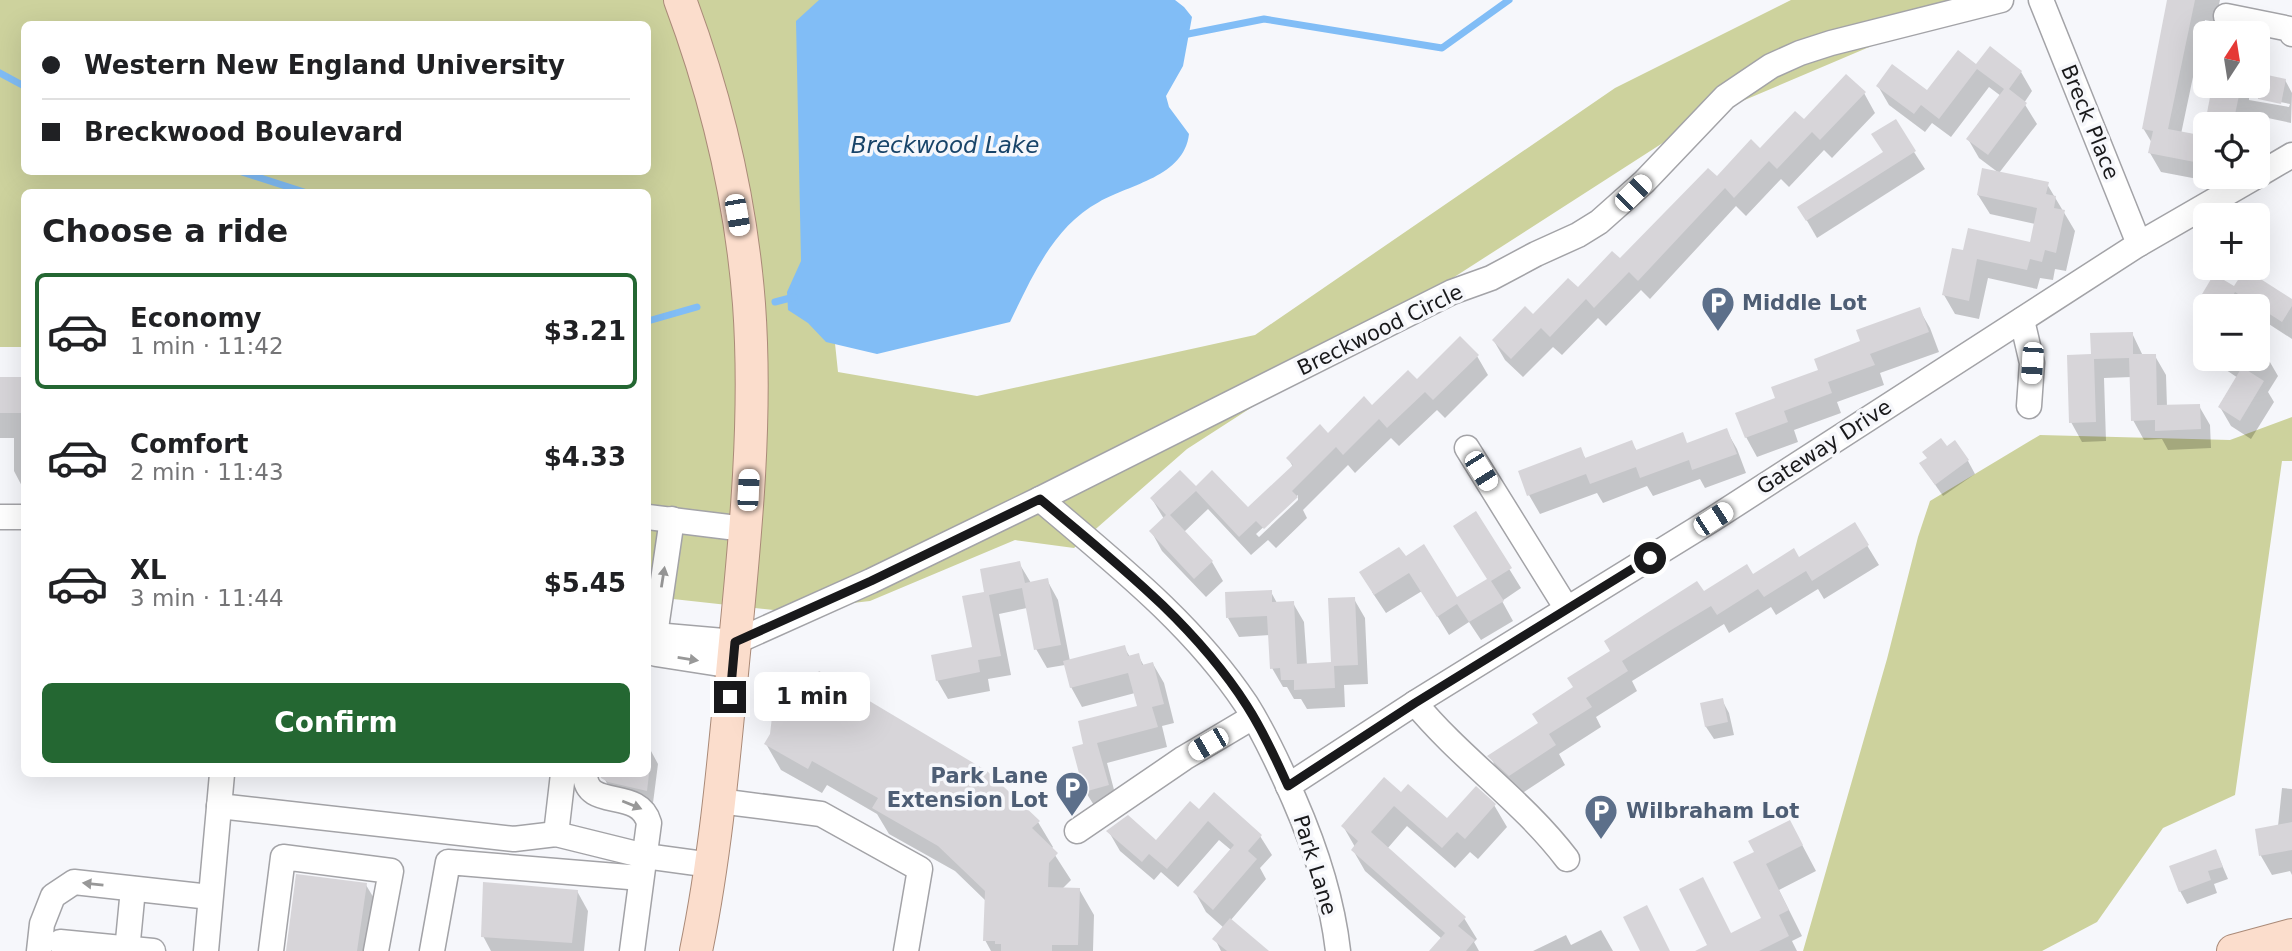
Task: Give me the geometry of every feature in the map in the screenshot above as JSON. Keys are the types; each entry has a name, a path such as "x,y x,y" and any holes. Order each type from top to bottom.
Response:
{"main road":[{"path":"680,0 703,70 734,197 745,268 751,374 745,529 734,654 711,865 696,951"},
{"path":"705,906 708,951"},
{"path":"2234,951 2292,935"}],"street":[{"name":"Breckwood Circle","path":"734,654 871,581 1452,292 1491,278 1578,235 1621,205 1725,97 1771,66 1831,43 2001,0"},
{"name":"Breck Place","path":"2041,0 2140,244"},
{"path":"2226,16 2290,29 2292,34"},
{"name":"Gateway Drive","path":"2270,168 2292,155"},
{"name":"Gateway Drive","path":"1288,786 1415,703 1713,519 2140,244 2234,189"},
{"path":"2022,320 2032,363 2029,406"},
{"path":"1467,448 1567,610"},
{"name":"Park Lane","path":"1040,499 1142,586 1180,623 1232,685 1253,717 1288,786 1315,850 1338,951"},
{"path":"0,517 21,517"},
{"path":"651,630 660,518 745,529"},
{"path":"651,644 656,654 734,654"},
{"path":"1415,703 1439,732 1546,832 1567,859"},
{"path":"1077,831 1184,758 1253,717"},
{"path":"206,951 222,777"},
{"path":"556,834 563,777"},
{"path":"585,777 592,791 606,798 639,805 647,813 649,823 632,951"},
{"path":"719,801 821,814 920,869 906,951"},
{"path":"219,806 514,839 556,834 643,867"},
{"path":"271,951 283,857 391,871 376,951"},
{"path":"432,951 448,862 643,867 711,865"},
{"path":"153,951 50,946 42,924 53,896 74,882 210,897"},
{"path":"127,950 133,888"}],"green space":[{"path":"0,0 1143,0 818,181 838,372 977,396 1255,335 1615,88 1791,0 1980,0 1700,119 1187,449 1074,548 1015,540 870,601 783,611 673,599 651,591 651,189 21,189 21,347 0,347"},
{"path":"2292,417 2292,461 2282,461 2235,795 2163,828 2097,922 2042,951 1803,951 1930,501 2040,435 2230,440"}],"water":[{"name":"Breckwood Lake","path":"819,0 1175,0 1192,17 1183,66 1166,96 1169,107 1189,134 1185,149 1166,170 1099,202 1069,225 1045,255 1010,322 877,354 826,342 808,323 788,310 787,292 801,261 796,21"}],"building":[{"path":"2167,0 2195,0 2168,129 2193,134 2193,162 2148,153 2153,131 2142,129"},
{"path":"1990,46 2022,71 2009,89 2027,103 1988,155 1966,139 2004,89 1977,69 1939,119 1921,105 1914,114 1876,86 1892,64 1927,90 1958,50 1976,64"},
{"path":"1846,74 1866,92 1820,140 1812,132 1777,169 1769,161 1734,198 1725,188 1638,281 1629,272 1594,308 1586,299 1550,337 1541,328 1511,359 1492,340 1525,306 1533,314 1568,278 1578,287 1612,251 1620,258 1708,168 1717,176 1751,139 1760,148 1795,111 1804,119"},
{"path":"2270,76 2286,79 2281,104 2258,99 2270,98"},
{"path":"2210,98 2238,98 2236,112 2207,112"},
{"path":"1896,119 1916,151 1806,221 1797,207 1883,152 1871,134"},
{"path":"1982,168 2049,182 2046,194 2056,196 2054,208 2065,210 2056,253 2045,250 2042,262 2030,259 2027,270 1977,259 1969,301 1942,295 1952,248 1963,250 1968,228 2030,242 2037,208 1977,195"},
{"path":"2210,280 2224,280 2234,286 2238,280 2262,280 2292,299 2292,306 2282,322 2270,314 2270,294 2202,294"},
{"path":"1920,307 1929,332 1870,354 1875,365 1828,382 1832,393 1784,411 1788,422 1745,438 1735,413 1775,398 1771,387 1818,370 1814,359 1860,341 1856,330"},
{"path":"2133,332 2133,354 2156,354 2157,405 2200,404 2201,429 2155,431 2155,420 2131,421 2129,358 2094,359 2096,422 2069,423 2067,355 2091,354 2090,333"},
{"path":"1460,336 1479,355 1433,400 1425,392 1387,428 1379,419 1343,455 1336,447 1292,491 1298,497 1264,529 1256,521 1239,537 1196,491 1170,515 1213,561 1194,579 1149,531 1166,515 1150,498 1180,470 1196,486 1212,470 1248,507 1293,465 1286,458 1320,424 1328,433 1364,396 1372,405 1408,370 1417,379"},
{"path":"2240,371 2248,371 2264,381 2240,421 2218,407"},
{"path":"0,377 21,377 21,413 0,413"},
{"path":"1727,428 1737,454 1692,470 1689,460 1640,478 1636,467 1590,484 1586,474 1527,496 1518,471 1581,447 1585,458 1632,440 1636,450 1683,432 1687,443"},
{"path":"1941,438 1947,446 1955,440 1969,460 1935,485 1919,463 1927,458 1922,452"},
{"path":"1476,511 1512,568 1491,581 1504,601 1469,622 1457,604 1437,617 1409,573 1374,595 1359,572 1399,547 1406,556 1424,544 1457,597 1487,579 1453,526"},
{"path":"1855,522 1869,545 1812,581 1806,571 1764,597 1758,589 1717,615 1711,606 1622,661 1628,671 1586,698 1592,707 1549,734 1556,745 1509,776 1487,756 1538,723 1532,714 1573,687 1567,678 1610,651 1604,641 1697,581 1704,591 1747,564 1753,574 1794,548 1799,557"},
{"path":"1020,561 1025,583 1048,578 1061,645 1034,650 1022,588 989,595 1001,656 978,660 980,672 936,681 931,655 972,647 962,596 984,592 980,569"},
{"path":"1272,590 1272,602 1294,601 1297,664 1331,662 1328,598 1355,597 1358,665 1334,666 1335,688 1294,690 1294,680 1281,680 1280,668 1270,669 1267,616 1226,618 1225,592"},
{"path":"1125,645 1128,656 1139,653 1142,665 1153,662 1164,704 1152,707 1158,727 1097,743 1109,785 1084,792 1072,747 1083,744 1078,721 1137,706 1128,673 1070,688 1063,661"},
{"path":"819,671 987,771 1040,821 1032,828 1058,853 1049,863 1048,887 1080,888 1078,945 1052,945 1052,951 1001,951 1001,944 983,941 985,891 938,846 872,808 878,798 812,761 808,769 764,744 770,734 776,682 797,684 799,672 817,674"},
{"path":"1723,698 1728,722 1705,727 1700,703"},
{"path":"649,777 647,791 608,782 601,778"},
{"path":"1384,777 1401,792 1408,784 1447,818 1476,786 1496,804 1465,839 1457,832 1442,848 1394,806 1371,832 1466,917 1458,926 1475,940 1466,951 1429,951 1445,933 1351,850 1358,841 1341,826"},
{"path":"1214,792 1262,835 1248,851 1257,859 1213,910 1193,892 1234,845 1208,821 1167,869 1149,854 1142,862 1106,831 1128,815 1156,840 1190,801 1199,809"},
{"path":"1790,820 1803,845 1766,864 1789,910 1779,915 1789,936 1759,951 1695,951 1707,945 1679,889 1703,877 1731,933 1761,918 1733,862 1754,852 1748,841"},
{"path":"2292,822 2292,850 2259,856 2255,829"},
{"path":"2216,849 2223,867 2208,871 2211,880 2179,892 2169,866"},
{"path":"296,874 367,883 357,951 286,951"},
{"path":"483,882 578,890 572,943 481,937"},
{"path":"1647,905 1670,951 1640,951 1623,917"},
{"path":"1230,918 1269,951 1227,951 1212,939"}],"waterway":[{"path":"1183,35 1264,19 1442,48 1509,0"},
{"path":"0,73 21,84"},
{"path":"251,175 295,189"},
{"path":"775,302 794,297"},
{"path":"651,320 697,307"}],"place":[{"name":"Middle Lot","path":"1718,333"},
{"name":"Park Lane Extension Lot","path":"1072,818"},
{"name":"Wilbraham Lot","path":"1601,841"}],"route":[{"path":"730,697 735,642 871,581 1040,499 1142,586 1198,643 1247,707 1263,733 1288,786 1415,703 1650,558"}]}
